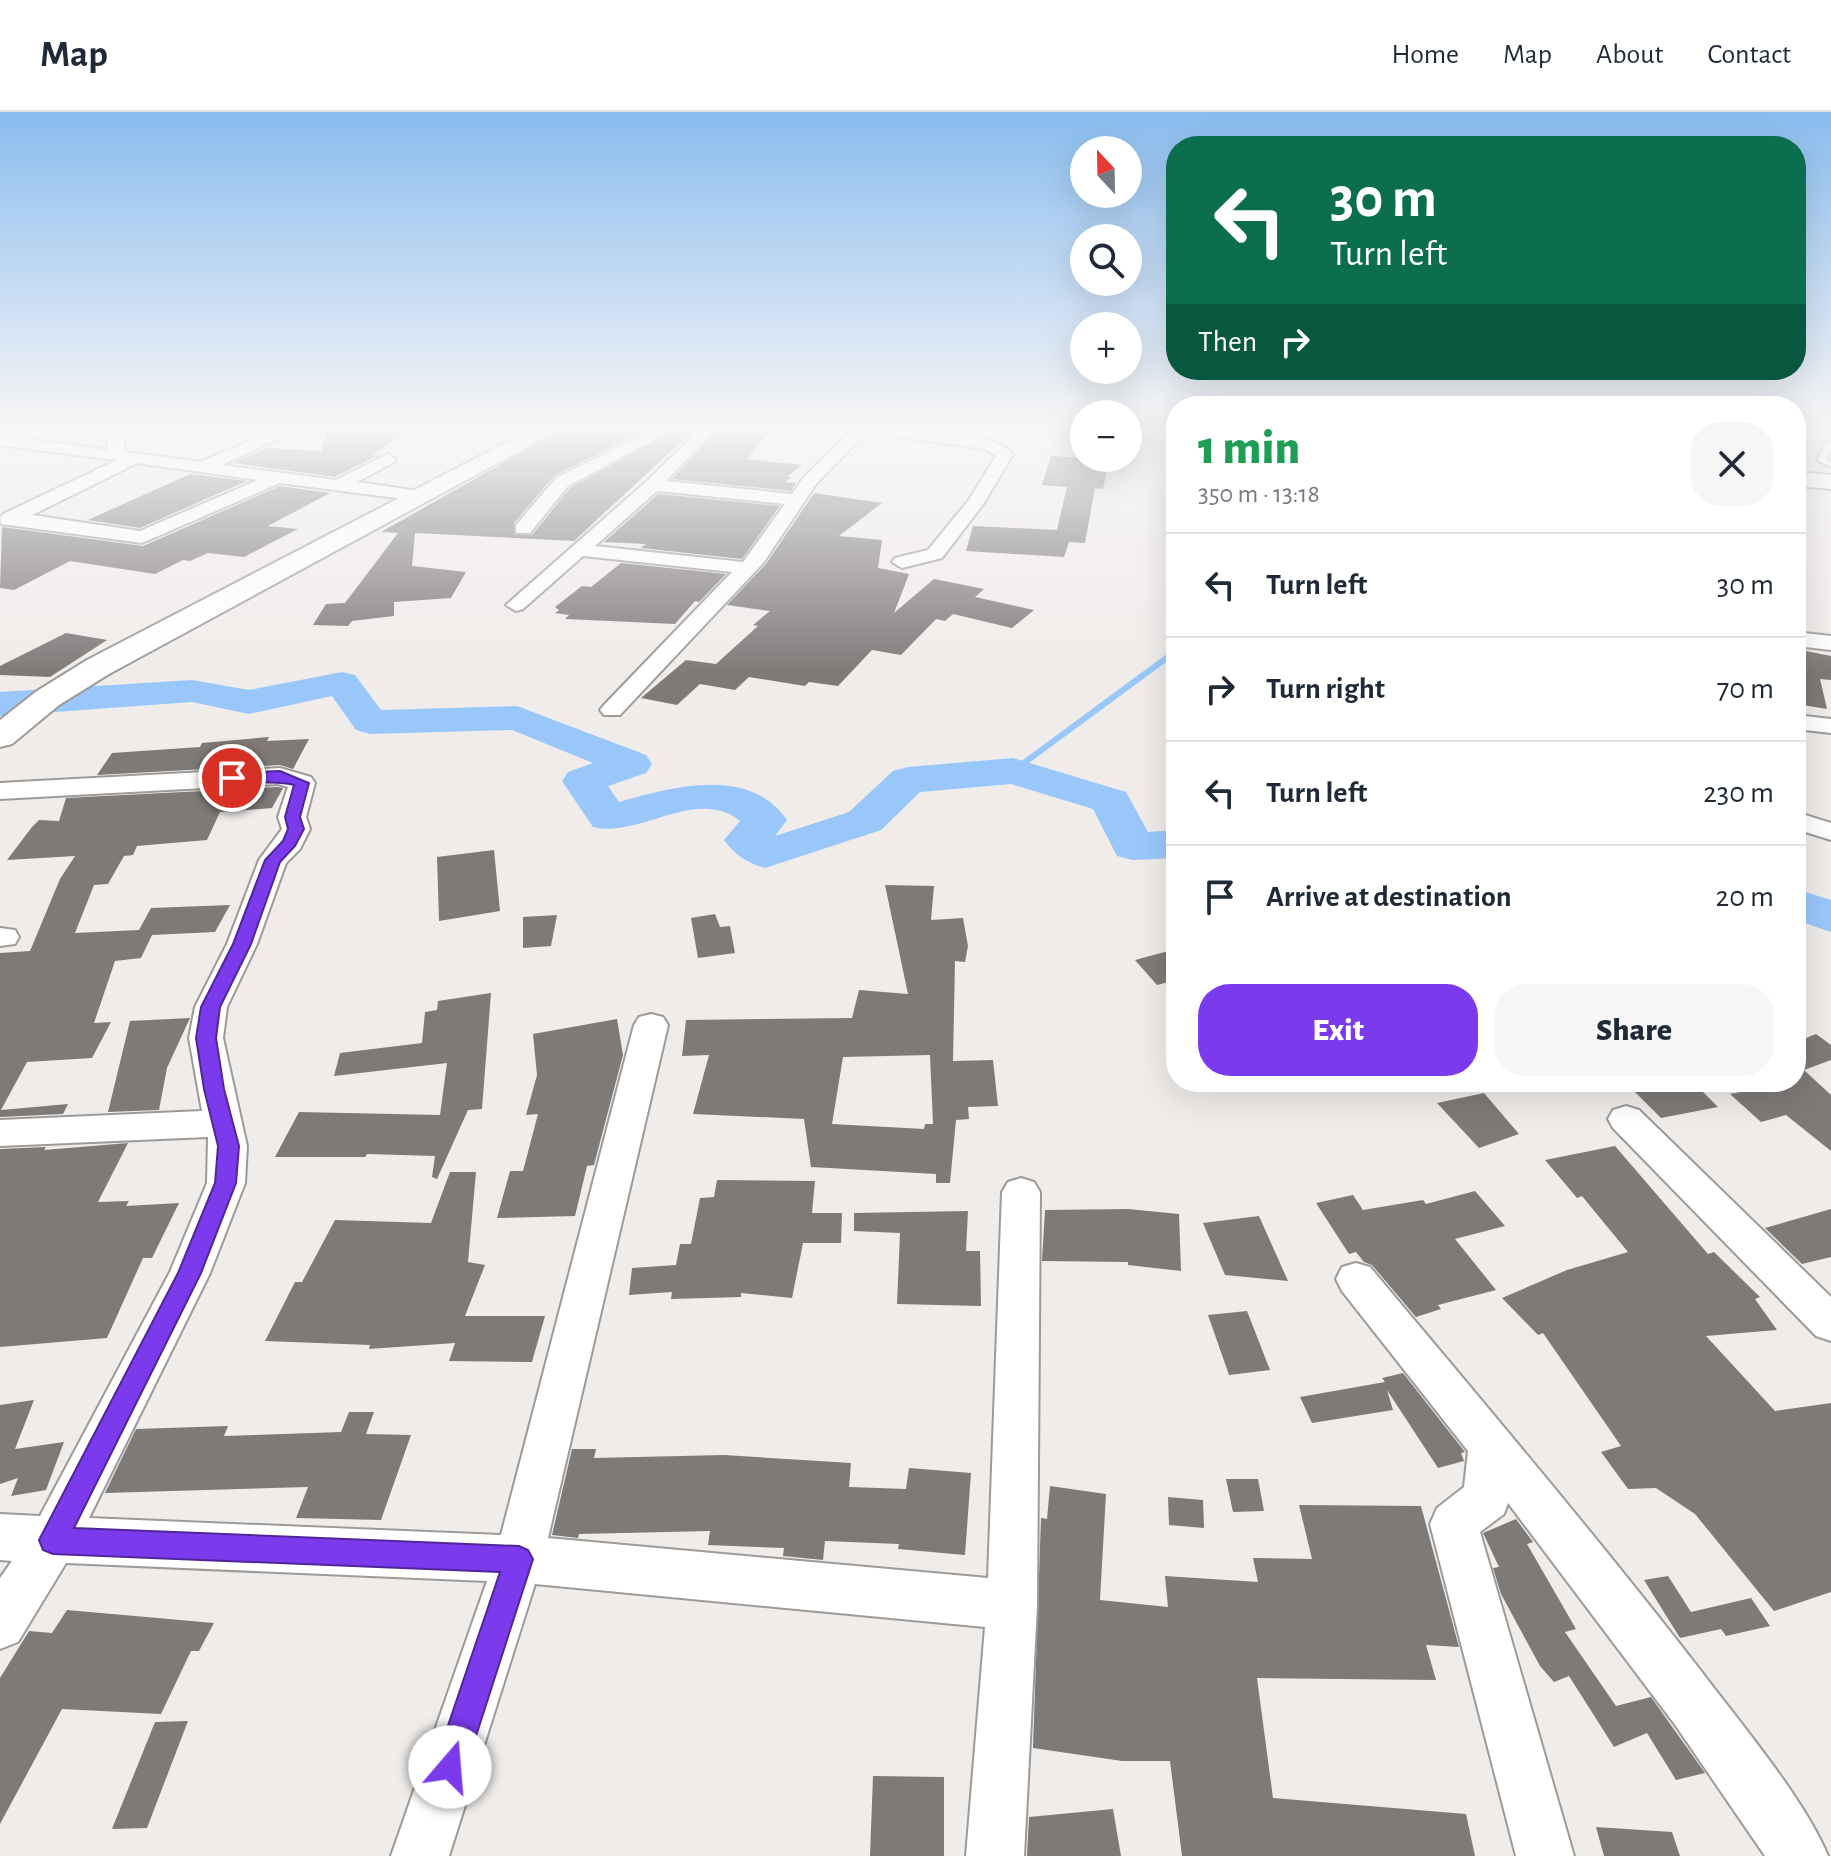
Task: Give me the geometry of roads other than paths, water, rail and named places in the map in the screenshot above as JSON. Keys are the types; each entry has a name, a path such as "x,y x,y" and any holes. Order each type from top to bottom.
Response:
{"street":[{"path":"6,520 26,510"},
{"path":"6,520 142,537 203,510"},
{"path":"0,737 39,706 98,667 392,510"},
{"path":"523,529 538,510"},
{"path":"516,605 624,510"},
{"path":"612,710 747,568 788,510"},
{"path":"902,562 935,554 969,510"},
{"path":"580,550 747,568"},
{"path":"1806,640 1831,643"},
{"path":"1806,723 1831,726"},
{"path":"0,791 280,776 302,783 292,817 296,829 290,843 273,860 242,944 211,1007 206,1038 229,1146 226,1183 190,1273 53,1540 0,1624"},
{"path":"1806,823 1831,832"},
{"path":"420,1856 519,1559 651,1025"},
{"path":"1626,1119 1831,1324"},
{"path":"0,1133 223,1123"},
{"path":"995,1856 1012,1605 1021,1192"},
{"path":"1356,1279 1582,1556 1741,1769 1799,1856"},
{"path":"1491,1447 1487,1498 1454,1524 1545,1856"},
{"path":"0,1537 519,1559 1012,1605"}],"waterway":[{"path":"1013,771 1166,658"},
{"path":"0,704 192,691 249,702 342,683 370,722 517,718 631,764 583,781 609,818 690,798 731,799 749,807 765,820 747,840 765,854 865,821 908,780 1013,771 1111,801 1133,846 1166,844"},
{"path":"1806,907 1831,917"}]}
